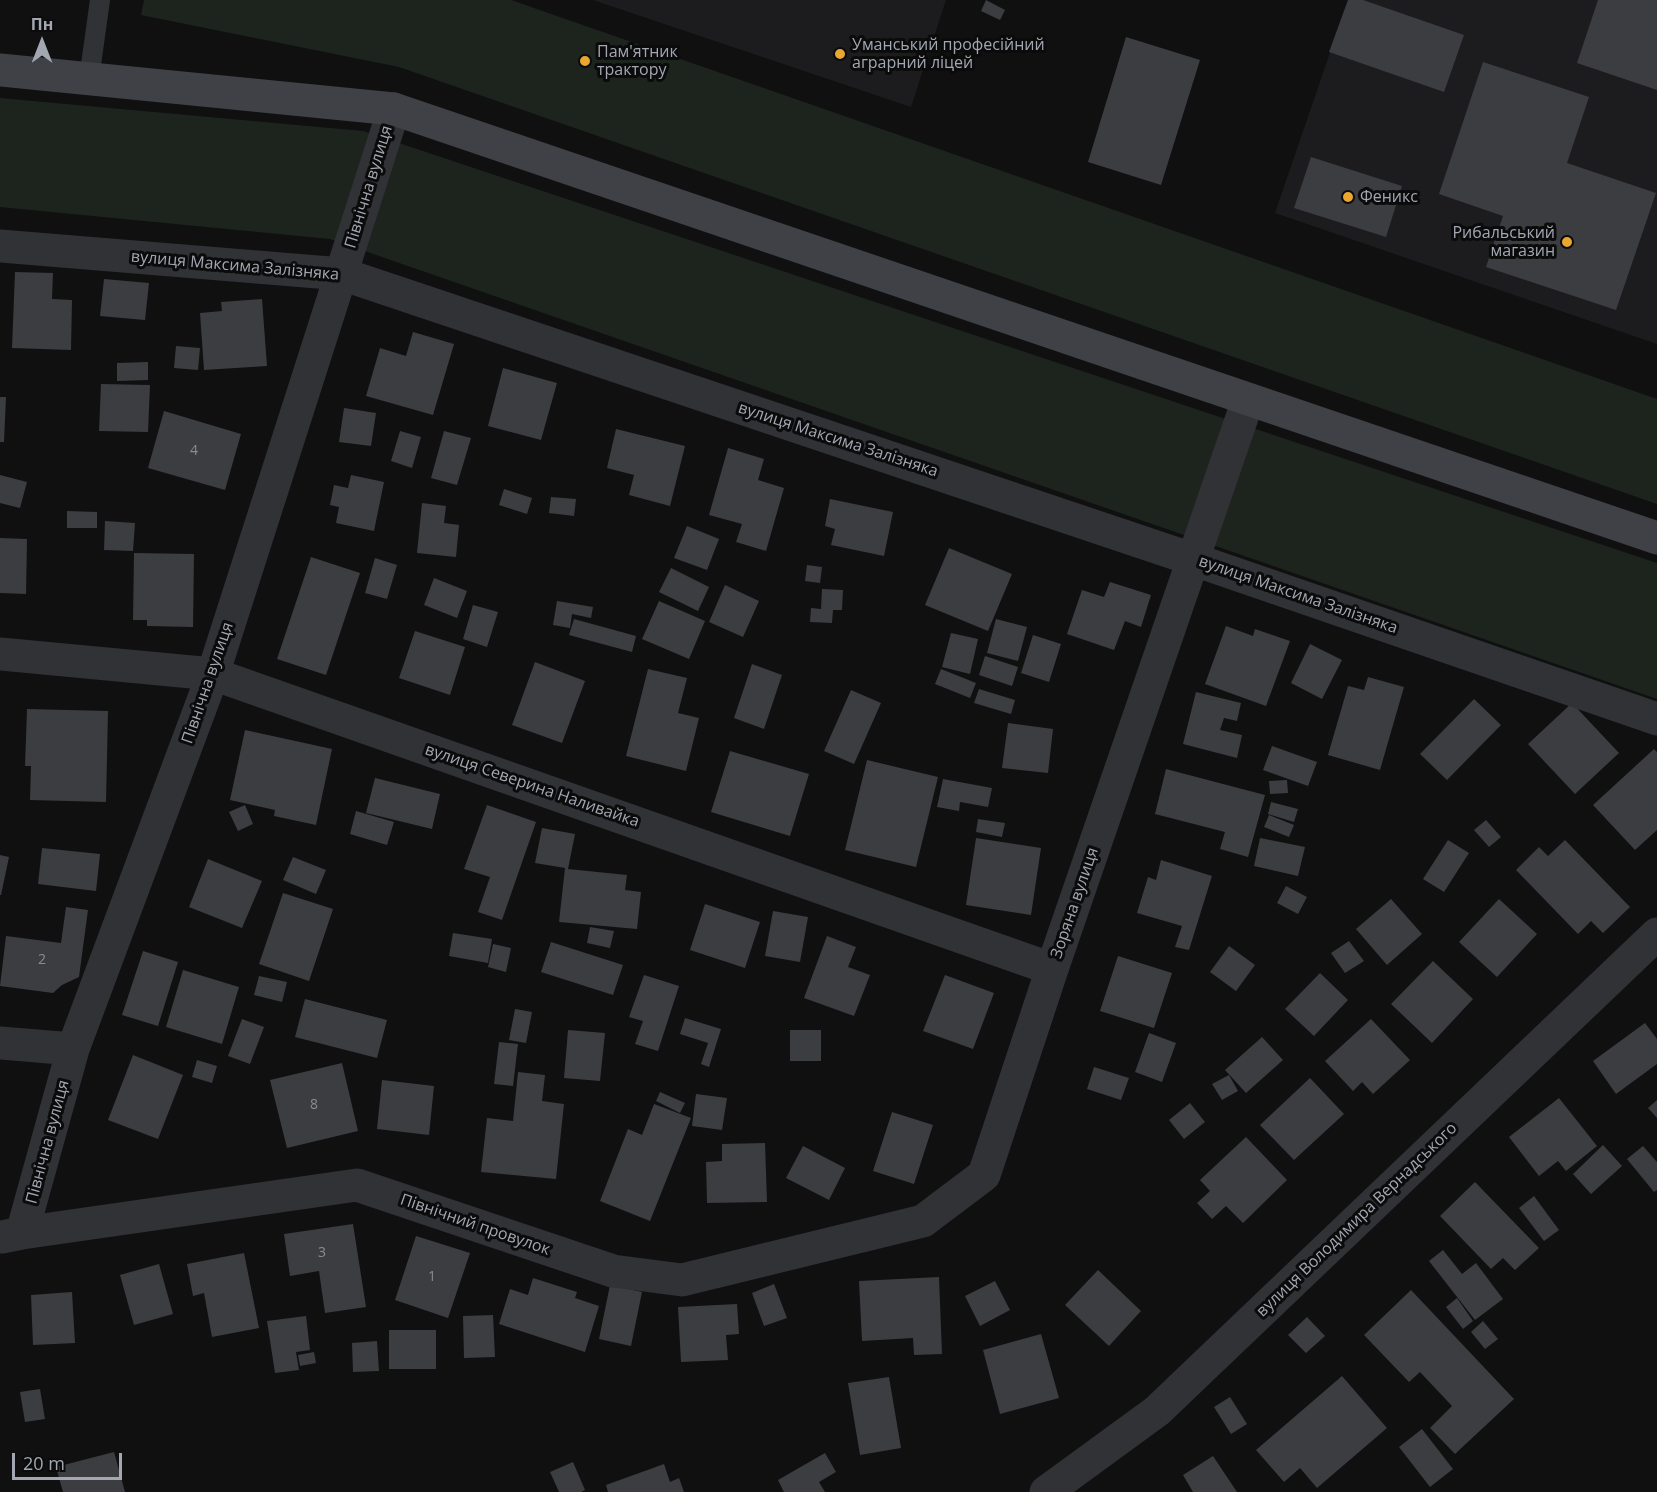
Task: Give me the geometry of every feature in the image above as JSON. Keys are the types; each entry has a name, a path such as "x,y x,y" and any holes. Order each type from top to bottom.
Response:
{"main road":[{"path":"0,70 394,109 1657,538"}],"street":[{"name":"Північна вулиця","path":"11,1235 73,1049 213,674 394,109"},
{"name":"вулиця Максима Залізняка","path":"0,246 342,274 1192,559 1657,719"},
{"name":"Зоряна вулиця","path":"922,1221 984,1175 1052,969 1248,400"},
{"name":"вулиця Северина Наливайка","path":"0,654 213,674 1052,969"},
{"name":"вулиця Володимира Вернадського","path":"1046,1492 1157,1411 1657,934"},
{"path":"0,1043 73,1049"},
{"name":"Північний провулок","path":"11,1235 357,1185 613,1272 682,1280 922,1221"}],"lane":[{"path":"89,79 100,0"}],"shaded area":[{"path":"144,0 511,0 1657,399 1657,504 399,67 141,15"},
{"name":"Уманський професійний аграрний ліцей","path":"593,0 946,0 911,107"},
{"path":"1348,0 1657,0 1657,344 1275,213"},
{"path":"0,98 363,131 1657,563 1657,699 330,239 0,207"}],"building":[{"path":"986,0 1005,10 1000,20 981,11"},
{"path":"1348,0 1363,0 1464,35 1444,92 1329,52"},
{"path":"1598,0 1657,0 1657,90 1577,63"},
{"path":"1126,37 1200,60 1161,185 1088,162"},
{"path":"1483,62 1589,97 1567,163 1656,193 1616,310 1486,267 1503,216 1439,194"},
{"name":"Феникс","path":"1311,157 1402,186 1386,237 1294,208"},
{"path":"15,272 53,273 52,299 72,300 71,350 12,348"},
{"path":"104,279 149,283 145,320 100,316"},
{"path":"262,299 267,366 204,370 200,313 222,311 221,302"},
{"path":"413,332 454,344 433,415 366,396 380,348 406,356"},
{"path":"176,346 200,348 198,370 174,368"},
{"path":"148,362 148,380 117,381 117,363"},
{"path":"503,368 557,383 541,440 488,426"},
{"path":"101,384 150,385 148,432 99,431"},
{"path":"0,397 6,397 4,442 0,442"},
{"path":"344,408 376,413 371,446 339,442"},
{"path":"164,411 241,434 225,490 148,468"},
{"path":"616,429 685,446 670,506 629,495 634,475 607,468"},
{"path":"400,431 421,437 412,468 391,461"},
{"path":"444,431 471,438 457,485 431,478"},
{"path":"728,448 764,459 758,480 784,488 766,551 736,542 742,524 709,515"},
{"path":"0,475 27,482 20,508 0,503"},
{"path":"351,475 384,482 374,531 336,523 339,507 330,505 334,485 348,488"},
{"path":"504,489 532,498 527,514 499,505"},
{"path":"551,497 576,499 574,516 549,513"},
{"path":"830,499 893,512 884,556 831,545 835,529 825,526"},
{"path":"422,503 446,506 444,523 459,525 456,557 417,553"},
{"path":"67,511 97,512 97,528 67,528"},
{"path":"105,521 135,523 133,551 104,550"},
{"path":"687,526 719,539 707,570 674,558"},
{"path":"0,538 27,539 26,594 0,593"},
{"path":"949,548 1012,574 988,631 925,605"},
{"path":"134,553 194,554 193,627 147,626 147,620 133,620"},
{"path":"311,557 360,573 326,675 277,659"},
{"path":"375,558 397,565 387,599 365,593"},
{"path":"807,565 822,567 820,583 805,581"},
{"path":"671,568 709,587 698,611 659,592"},
{"path":"434,578 467,591 457,618 424,605"},
{"path":"1110,582 1151,595 1141,627 1125,621 1114,650 1067,634 1082,590 1104,597"},
{"path":"725,585 759,601 743,637 709,622"},
{"path":"822,589 843,590 842,610 833,610 832,623 810,622 811,608 821,609"},
{"path":"557,601 593,607 591,618 572,614 570,628 553,625"},
{"path":"659,601 705,621 689,659 642,639"},
{"path":"473,605 498,612 487,647 463,639"},
{"path":"574,619 636,636 632,652 569,635"},
{"path":"996,619 1027,627 1018,661 987,653"},
{"path":"1226,626 1253,636 1255,629 1290,641 1266,706 1205,684"},
{"path":"415,631 465,647 450,695 399,678"},
{"path":"951,633 978,639 970,674 942,667"},
{"path":"1033,635 1061,644 1049,682 1021,673"},
{"path":"1310,644 1342,660 1322,699 1291,683"},
{"path":"985,656 1018,667 1012,686 979,675"},
{"path":"535,662 585,681 562,743 512,725"},
{"path":"752,664 782,675 764,729 734,718"},
{"path":"648,669 687,678 678,713 699,718 686,771 626,756"},
{"path":"941,669 976,683 970,698 935,684"},
{"path":"1368,677 1404,687 1380,770 1328,755 1348,686 1364,690"},
{"path":"979,689 1015,700 1011,714 974,703"},
{"path":"851,690 881,703 854,764 824,751"},
{"path":"1196,692 1241,703 1237,721 1224,718 1220,730 1242,735 1237,758 1183,744"},
{"path":"1474,699 1501,725 1447,780 1420,754"},
{"path":"1572,703 1619,753 1575,794 1528,744"},
{"path":"27,709 108,711 106,802 30,800 31,766 25,766"},
{"path":"1008,723 1053,729 1048,773 1002,768"},
{"path":"245,730 332,749 316,825 274,816 275,810 230,800"},
{"path":"1272,746 1317,762 1308,786 1263,770"},
{"path":"1654,749 1657,752 1657,830 1635,850 1593,805"},
{"path":"730,751 809,774 790,836 711,812"},
{"path":"867,760 938,777 916,867 845,850"},
{"path":"1166,769 1265,795 1248,857 1220,849 1225,832 1155,814"},
{"path":"375,778 440,794 432,829 366,813"},
{"path":"943,779 992,788 988,807 960,802 959,811 937,807"},
{"path":"1287,780 1288,793 1270,794 1269,781"},
{"path":"1271,802 1298,809 1294,822 1268,814"},
{"path":"245,805 253,824 238,831 229,812"},
{"path":"487,805 536,822 502,920 478,912 490,877 464,869"},
{"path":"356,811 394,822 387,845 350,834"},
{"path":"1269,815 1294,825 1289,837 1264,827"},
{"path":"978,819 1005,823 1002,837 976,832"},
{"path":"1486,820 1501,837 1489,847 1474,830"},
{"path":"542,828 575,834 568,869 627,875 625,890 641,892 637,929 559,922 565,868 535,863"},
{"path":"976,838 1041,848 1031,915 966,905"},
{"path":"1260,838 1305,847 1298,876 1254,866"},
{"path":"1448,840 1469,853 1444,892 1423,879"},
{"path":"1565,840 1630,907 1603,933 1591,921 1578,934 1516,870 1539,847 1548,856"},
{"path":"42,848 100,854 96,891 38,884"},
{"path":"0,855 9,857 1,895 0,895"},
{"path":"293,857 326,870 316,894 283,880"},
{"path":"208,859 262,881 242,928 189,907"},
{"path":"1161,860 1212,876 1189,950 1175,947 1182,926 1137,913 1148,877 1156,880"},
{"path":"1286,886 1307,897 1298,914 1277,903"},
{"path":"283,893 333,909 309,981 259,964"},
{"path":"1391,899 1422,934 1387,965 1356,929"},
{"path":"1499,899 1537,934 1497,977 1459,942"},
{"path":"705,904 760,922 745,968 690,950"},
{"path":"66,907 88,910 79,977 62,985 53,993 0,986 6,936 61,943"},
{"path":"773,911 808,917 800,962 765,956"},
{"path":"590,927 614,931 610,948 587,943"},
{"path":"453,933 492,939 488,963 449,956"},
{"path":"827,936 856,947 848,967 870,975 854,1016 804,998"},
{"path":"1349,941 1364,961 1345,973 1331,953"},
{"path":"551,942 623,965 613,995 541,972"},
{"path":"493,944 511,948 506,972 488,967"},
{"path":"1229,946 1255,965 1236,991 1210,972"},
{"path":"143,951 178,962 158,1026 122,1015"},
{"path":"1118,956 1172,973 1154,1028 1100,1011"},
{"path":"1433,961 1473,999 1432,1043 1391,1004"},
{"path":"183,970 239,987 222,1044 166,1027"},
{"path":"1320,973 1348,1000 1314,1036 1285,1009"},
{"path":"644,975 679,986 658,1051 635,1044 643,1021 629,1017"},
{"path":"945,975 994,993 973,1049 923,1031"},
{"path":"259,976 287,982 282,1002 254,995"},
{"path":"305,999 387,1020 377,1058 295,1037"},
{"path":"515,1009 532,1012 526,1043 509,1040"},
{"path":"685,1018 721,1029 709,1067 701,1064 708,1043 680,1034"},
{"path":"242,1019 264,1027 250,1064 228,1056"},
{"path":"1371,1019 1410,1060 1373,1094 1362,1082 1353,1091 1325,1061"},
{"path":"1645,1023 1657,1039 1657,1064 1616,1094 1593,1061"},
{"path":"568,1030 605,1033 600,1081 564,1078"},
{"path":"790,1030 821,1030 821,1061 790,1061"},
{"path":"1149,1033 1176,1043 1162,1082 1135,1072"},
{"path":"1262,1037 1283,1060 1246,1093 1225,1070"},
{"path":"499,1042 518,1044 513,1086 494,1084"},
{"path":"133,1055 183,1075 158,1139 108,1120"},
{"path":"197,1060 217,1066 212,1083 192,1077"},
{"path":"342,1063 358,1131 287,1148 270,1080"},
{"path":"1094,1067 1129,1078 1121,1100 1087,1089"},
{"path":"518,1072 545,1075 542,1101 564,1104 556,1179 481,1172 487,1118 513,1121"},
{"path":"1229,1075 1238,1091 1222,1100 1212,1084"},
{"path":"1310,1078 1344,1114 1294,1160 1260,1125"},
{"path":"382,1080 434,1086 429,1135 377,1129"},
{"path":"660,1092 685,1103 680,1113 656,1101"},
{"path":"696,1094 727,1098 722,1130 692,1126"},
{"path":"1559,1098 1597,1146 1566,1171 1558,1161 1539,1176 1509,1137"},
{"path":"1657,1100 1657,1118 1648,1108"},
{"path":"1190,1103 1205,1122 1184,1139 1169,1120"},
{"path":"654,1104 691,1118 650,1221 600,1201 628,1129 642,1135"},
{"path":"892,1112 933,1125 914,1184 873,1171"},
{"path":"1246,1137 1287,1180 1243,1223 1226,1206 1212,1219 1197,1203 1210,1191 1200,1180"},
{"path":"765,1143 767,1202 707,1203 706,1162 722,1161 722,1144"},
{"path":"1603,1145 1622,1166 1591,1194 1573,1174"},
{"path":"803,1146 845,1168 829,1200 786,1178"},
{"path":"1643,1146 1657,1162 1657,1190 1654,1192 1627,1159"},
{"path":"1475,1182 1539,1248 1515,1270 1503,1258 1491,1269 1440,1216"},
{"path":"1534,1196 1559,1230 1544,1241 1519,1208"},
{"path":"353,1224 366,1307 325,1313 319,1271 290,1276 284,1234"},
{"path":"416,1236 470,1253 448,1318 395,1300"},
{"path":"1443,1250 1462,1274 1476,1263 1503,1299 1475,1320 1429,1261"},
{"path":"244,1253 259,1328 212,1337 204,1293 193,1296 187,1264"},
{"path":"159,1264 173,1314 134,1325 120,1275"},
{"path":"1098,1270 1141,1311 1109,1346 1065,1305"},
{"path":"939,1277 942,1354 914,1355 913,1338 862,1341 859,1281"},
{"path":"533,1278 577,1292 575,1298 599,1306 585,1352 499,1324 510,1289 528,1295"},
{"path":"995,1281 1010,1310 980,1326 965,1296"},
{"path":"774,1284 787,1318 764,1326 752,1293"},
{"path":"610,1285 642,1292 631,1346 599,1339"},
{"path":"1411,1290 1514,1399 1455,1454 1430,1428 1452,1406 1420,1372 1409,1382 1364,1335"},
{"path":"72,1292 75,1343 33,1345 31,1295"},
{"path":"1457,1298 1473,1321 1463,1329 1446,1307"},
{"path":"737,1304 739,1334 726,1335 728,1360 681,1362 678,1307"},
{"path":"493,1315 495,1357 464,1358 463,1316"},
{"path":"306,1316 310,1350 296,1352 299,1370 275,1373 267,1321"},
{"path":"1307,1317 1325,1336 1306,1353 1288,1335"},
{"path":"1483,1321 1498,1339 1485,1349 1471,1332"},
{"path":"389,1330 436,1330 436,1369 389,1369"},
{"path":"1041,1334 1059,1398 1000,1414 983,1350"},
{"path":"377,1341 379,1371 353,1372 352,1343"},
{"path":"314,1352 316,1363 300,1366 298,1355"},
{"path":"1342,1376 1387,1428 1317,1488 1300,1468 1284,1482 1256,1450"},
{"path":"889,1377 901,1448 860,1455 848,1383"},
{"path":"40,1389 45,1419 25,1422 20,1392"},
{"path":"1230,1397 1247,1424 1231,1434 1214,1407"},
{"path":"1422,1429 1453,1469 1430,1487 1399,1447"},
{"path":"114,1452 125,1492 63,1492 56,1467"},
{"path":"825,1453 836,1472 819,1482 825,1492 784,1492 778,1480"},
{"path":"1213,1456 1237,1492 1193,1492 1183,1475"},
{"path":"573,1462 585,1490 559,1492 550,1472"},
{"path":"664,1464 670,1482 679,1478 684,1492 608,1492 606,1485"}],"place":[{"name":"Уманський професійний аграрний ліцей","path":"840,54"},
{"name":"Пам'ятник трактору","path":"585,61"},
{"name":"Феникс","path":"1348,197"},
{"name":"Рибальський магазин","path":"1567,242"}]}
